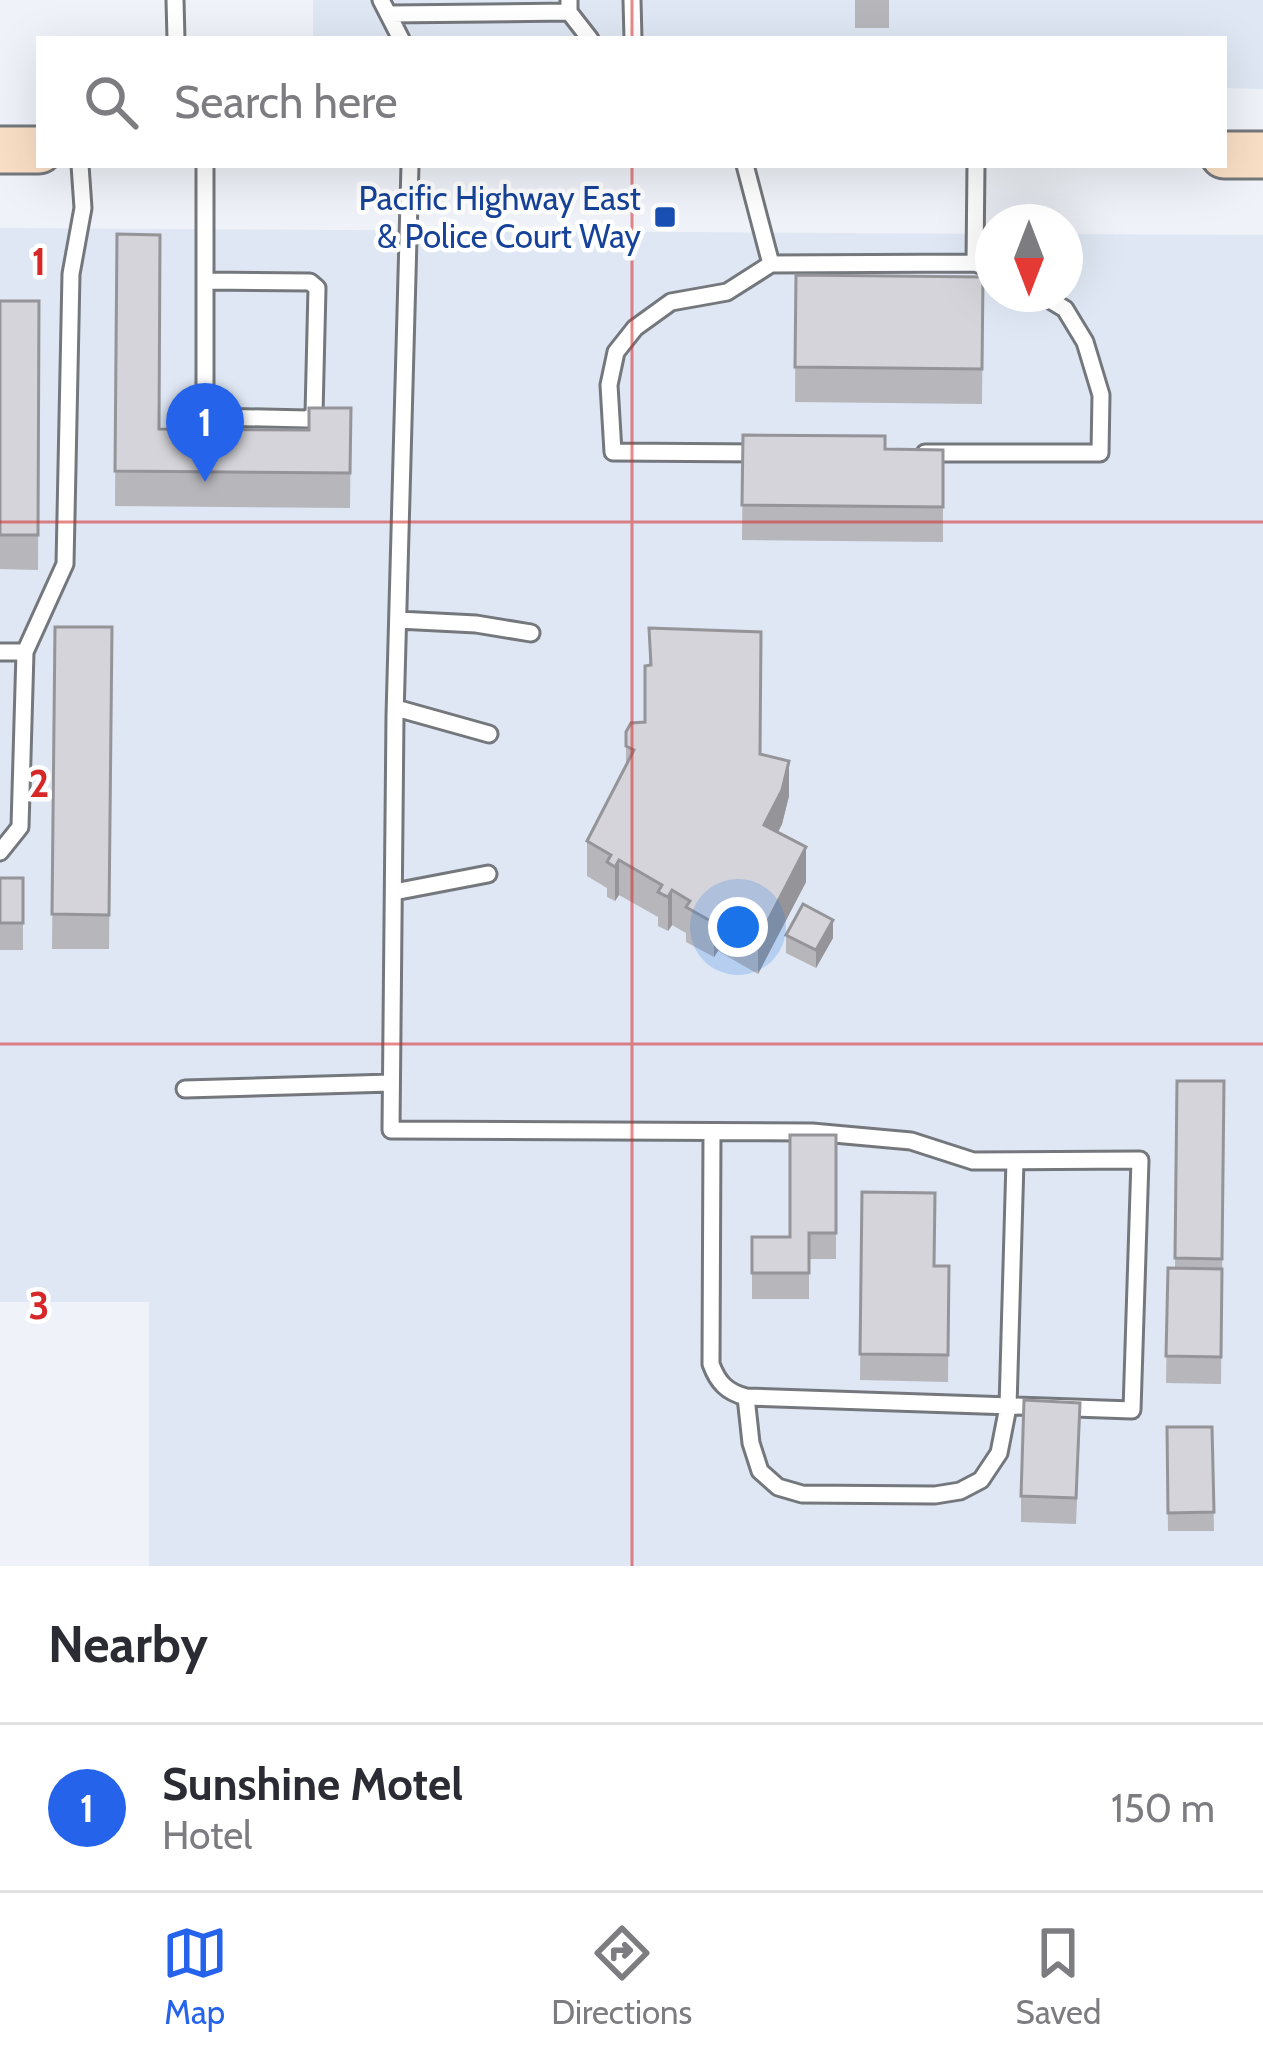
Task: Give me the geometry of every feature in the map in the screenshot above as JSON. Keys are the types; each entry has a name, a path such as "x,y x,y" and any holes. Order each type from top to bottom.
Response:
{"main road":[{"path":"0,150 36,150"},
{"path":"1227,155 1263,155"}],"lane":[{"path":"175,0 176,36"},
{"path":"632,0 633,36"},
{"path":"400,36 386,7 569,6 588,36"},
{"path":"0,852 20,827 25,652 65,564 71,274 83,208 80,168"},
{"path":"205,168 205,281 205,412 213,418 307,418 314,414 317,288 310,282 205,281"},
{"path":"410,168 396,708 392,1130 812,1132 911,1142 973,1161 1139,1160 1132,1409 732,1393 717,1379 711,1364 712,1132"},
{"path":"746,168 772,264"},
{"path":"976,168 976,204"},
{"path":"792,453 613,452 609,385 616,352 635,328 671,302 727,292 772,264 975,262"},
{"path":"910,453 1100,453 1101,395 1085,342 1067,312"},
{"path":"398,620 476,624 531,633"},
{"path":"0,652 25,652"},
{"path":"396,708 489,734"},
{"path":"394,892 488,874"},
{"path":"185,1089 392,1083"},
{"path":"746,1396 760,1472 778,1487 802,1494 935,1495 960,1491 981,1480 999,1453 1007,1407 1015,1161"}],"shaded area":[{"path":"313,0 1263,0 1263,89 1227,88 1227,36 313,36"},
{"path":"0,228 975,234 975,312 1083,312 1083,234 1263,235 1263,1566 149,1566 149,1302 0,1302"}],"building":[{"path":"117,234 160,235 159,429 309,430 309,408 351,408 350,473 115,471"},
{"path":"796,275 975,277 975,312 983,312 982,369 795,367"},
{"path":"0,301 39,301 38,535 0,535"},
{"path":"743,435 885,436 885,449 943,450 943,507 742,505"},
{"path":"55,627 112,627 109,915 52,914"},
{"path":"649,628 761,632 760,754 789,761 782,790 764,825 806,847 758,940 718,916 714,923 686,907 690,901 672,890 668,897 658,892 662,885 619,860 615,867 607,862 611,855 587,841 634,750 626,746 626,732 631,723 645,722"},
{"path":"0,878 23,878 23,923 0,923"},
{"path":"803,904 833,920 816,950 786,935"},
{"path":"1177,1081 1224,1081 1222,1259 1175,1258"},
{"path":"790,1135 836,1135 836,1233 809,1233 809,1273 752,1273 752,1237 790,1237"},
{"path":"862,1192 935,1193 934,1266 949,1266 948,1355 860,1354"},
{"path":"1168,1268 1222,1269 1221,1357 1166,1356"},
{"path":"1024,1400 1080,1403 1076,1498 1021,1496"},
{"path":"1167,1427 1212,1427 1214,1512 1168,1513"}],"place":[{"name":"Pacific Highway East & Police Court Way","path":"665,217"},
{"name":"Sunshine Motel","path":"205,482"}]}
